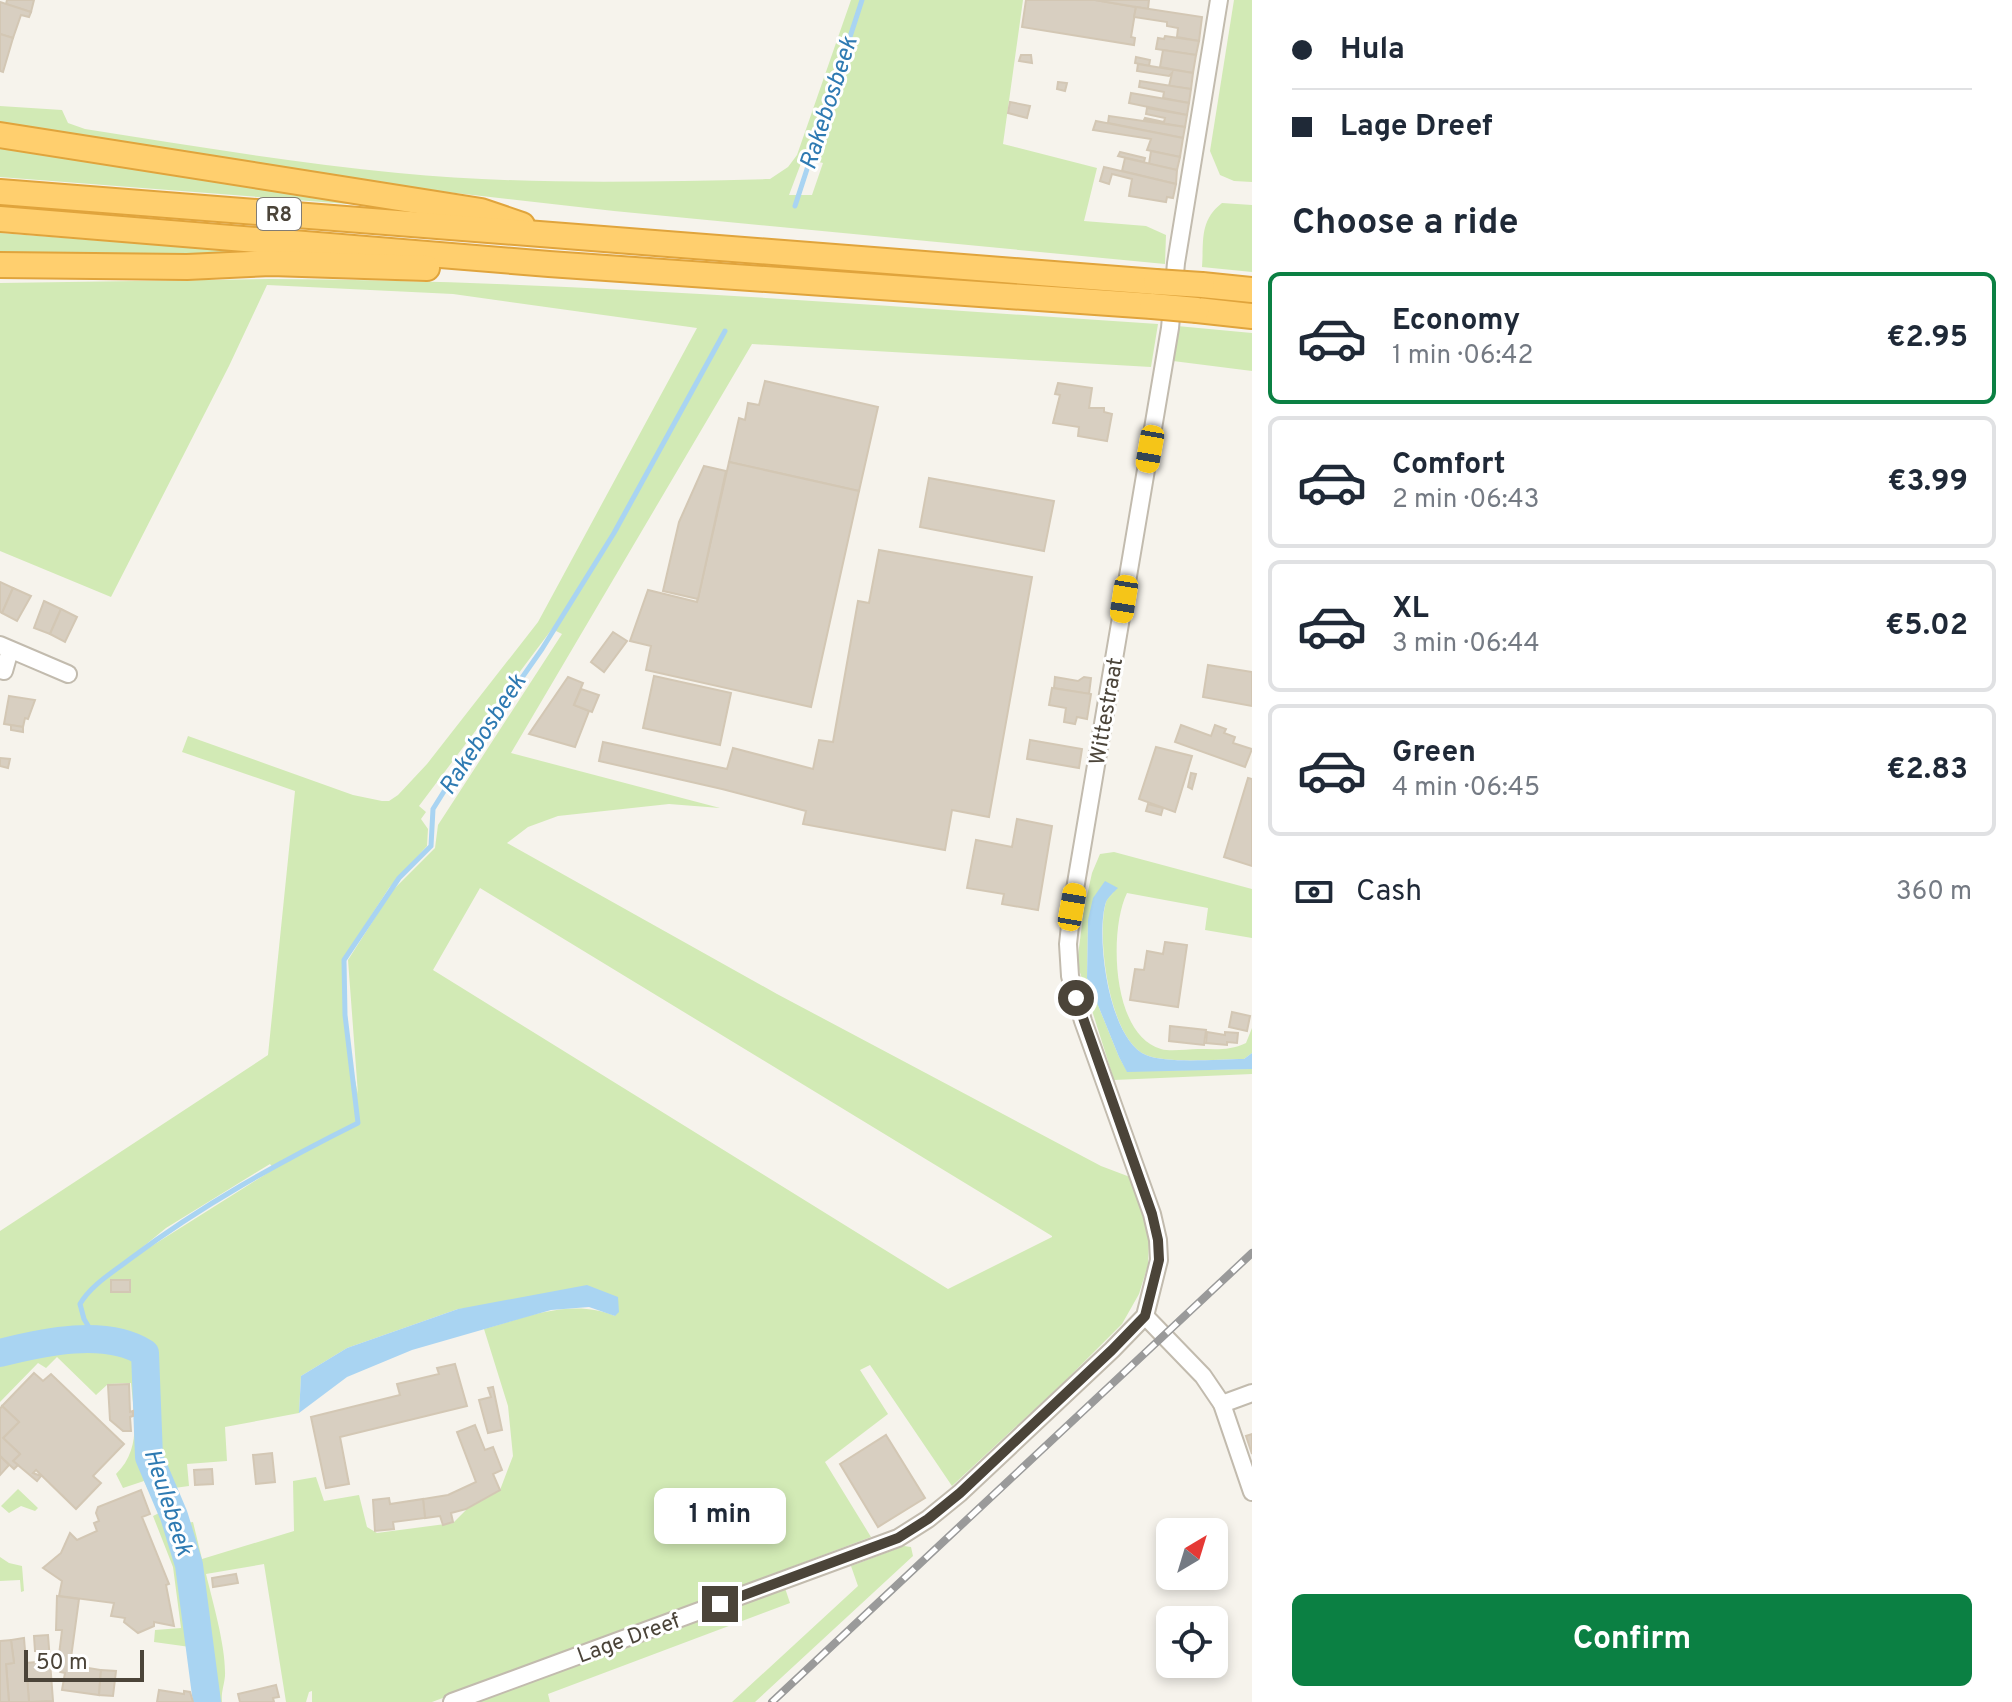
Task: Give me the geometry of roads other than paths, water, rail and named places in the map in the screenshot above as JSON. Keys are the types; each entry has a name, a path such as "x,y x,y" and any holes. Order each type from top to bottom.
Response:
{"highway":[{"name":"R8","path":"0,135 481,211 558,237"},
{"name":"R8","path":"0,192 1252,290"},
{"name":"R8","path":"0,219 549,264 1152,306 1252,316"},
{"name":"R8","path":"0,265 187,267 271,263 492,270 549,264"}],"street":[{"name":"Wittestraat","path":"1145,1316 1156,1275 1158,1240 1152,1214 1083,1021 1070,976 1068,944 1170,328 1176,263 1219,0"},
{"path":"0,670 4,671 5,648 68,674"},
{"path":"1145,1316 1203,1376 1222,1404 1252,1492"},
{"name":"Lage Dreef","path":"452,1702 898,1538 960,1493 1145,1316"},
{"path":"1222,1404 1252,1393"}],"water":[{"path":"1105,881 1118,888 1107,900 1103,918 1102,938 1108,986 1114,1009 1133,1046 1146,1055 1167,1059 1244,1059 1252,1053 1252,1069 1127,1072 1087,978 1088,920 1093,898"},
{"path":"587,1285 618,1297 619,1312 615,1316 589,1307 551,1310 412,1350 347,1377 299,1413 301,1376 347,1348 458,1309"}],"waterway":[{"name":"Rakebosbeek","path":"795,206 862,0"},
{"name":"Rakebosbeek","path":"96,1339 84,1319 80,1304 102,1280 213,1203 358,1123 345,1015 344,960 399,878 431,846 433,809 542,649 614,533 725,331"},
{"name":"Heulebeek","path":"0,1353 54,1342 93,1339 129,1345 145,1353 149,1457 174,1516 189,1565 207,1702"}],"railway":[{"path":"772,1702 1252,1253"}]}
